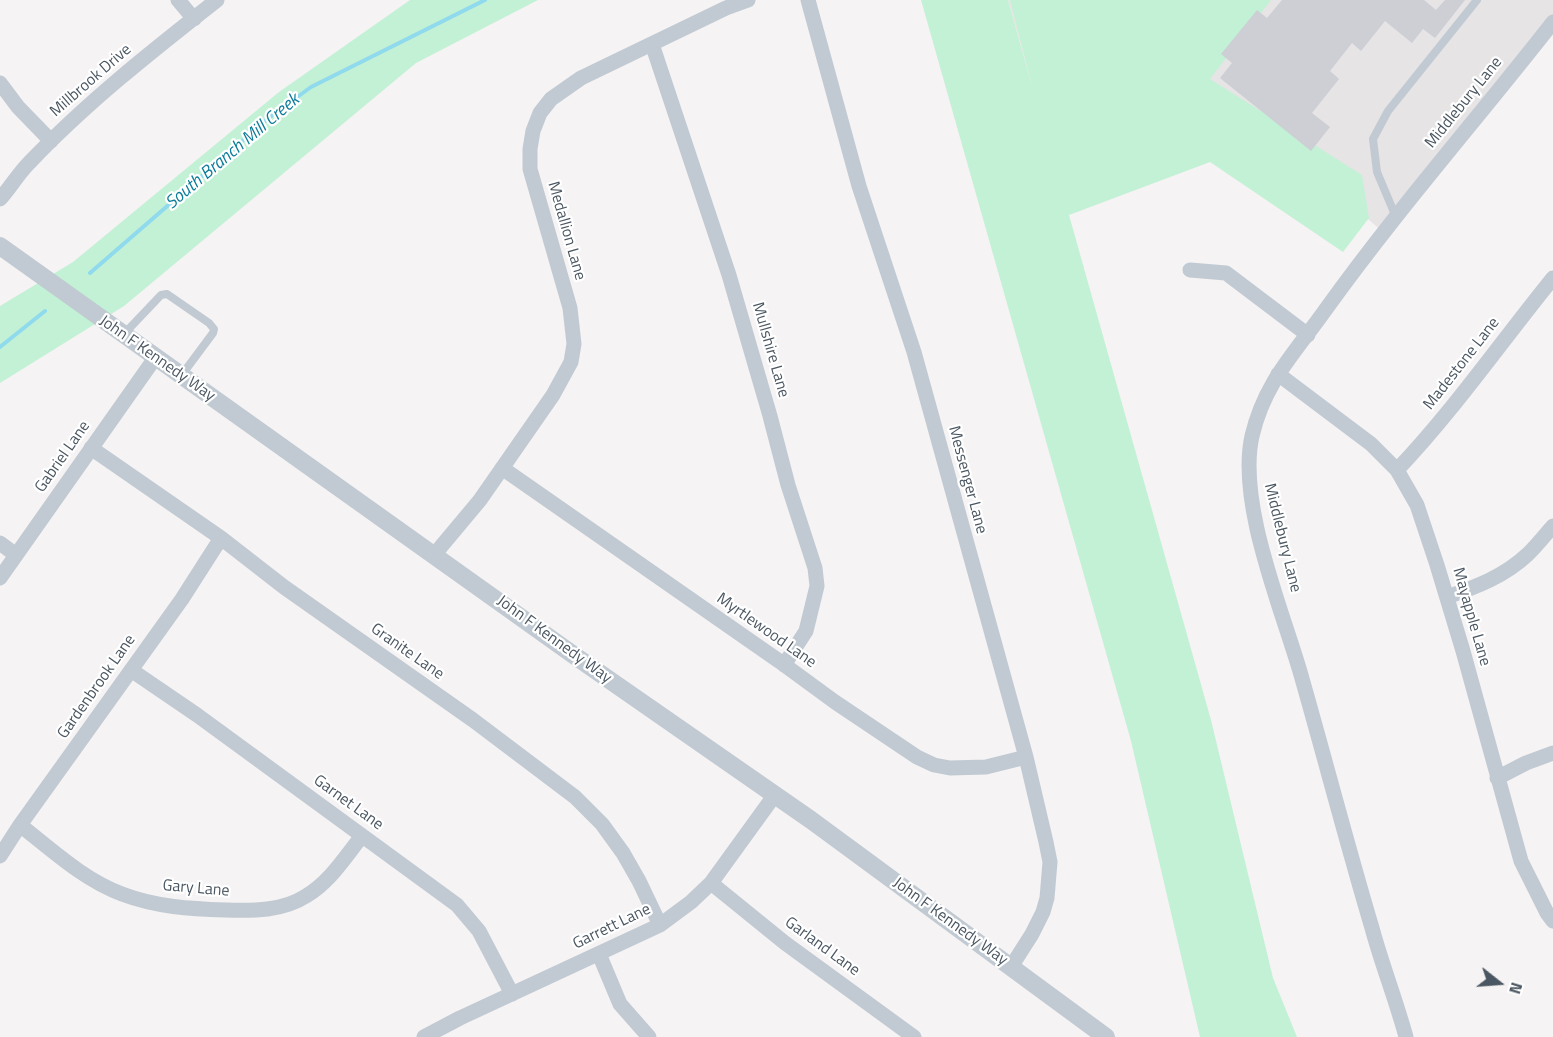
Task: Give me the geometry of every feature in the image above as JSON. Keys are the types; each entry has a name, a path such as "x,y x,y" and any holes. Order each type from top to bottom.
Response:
{"street":[{"path":"178,0 194,19"},
{"name":"Millbrook Drive","path":"0,199 27,164 51,141 150,54 217,0"},
{"name":"Medallion Lane","path":"434,555 469,514 502,468 564,379 571,362 574,344 570,308 530,169 533,131 540,113 565,87 581,78 726,8 748,0"},
{"name":"Messenger Lane","path":"808,0 859,186 914,352 1026,757 1046,842 1050,862 1049,881 1042,912 1011,967"},
{"name":"Middlebury Lane","path":"1406,1037 1372,929 1301,675 1263,551 1252,503 1249,458 1252,436 1266,397 1285,362 1308,335 1361,261 1553,22"},
{"name":"Mullshire Lane","path":"652,44 729,274 788,485 815,568 817,586 806,632 784,665"},
{"path":"0,83 18,107 51,141"},
{"name":"John F Kennedy Way","path":"0,246 155,358 811,820 1106,1037"},
{"path":"1190,270 1226,273 1308,335"},
{"name":"Madestone Lane","path":"1397,470 1421,445 1481,372 1553,278"},
{"name":"Gabriel Lane","path":"0,578 155,358"},
{"name":"Mayapple Lane","path":"1278,374 1371,444 1397,470 1417,505 1447,597 1521,861 1553,921"},
{"name":"Granite Lane","path":"91,448 221,538 285,588 473,720 575,797 602,824 623,853 643,887 660,925"},
{"name":"Myrtlewood Lane","path":"502,468 902,748 934,765 951,768 986,767 1026,757"},
{"path":"1447,597 1500,576 1528,555 1553,526"},
{"name":"Gardenbrook Lane","path":"0,856 182,599 221,538"},
{"path":"0,543 16,555"},
{"name":"Garnet Lane","path":"131,670 197,715 449,899 469,918 487,944 512,994"},
{"path":"1497,777 1553,753"},
{"name":"Garrett Lane","path":"424,1037 660,925 677,914 711,883 774,796"},
{"name":"Gary Lane","path":"20,825 81,871 120,893 156,904 227,910 274,909 306,897 330,877 362,836"},
{"name":"Garland Lane","path":"711,883 785,943 914,1037"},
{"path":"599,954 620,1004 649,1037"}],"lane":[{"path":"1396,218 1377,172 1373,139 1388,111 1477,0"},
{"path":"123,335 162,295 167,294 209,322 214,329 213,333 181,376"}],"shaded area":[{"path":"1008,0 1553,0 1553,21 1383,232 1297,158 1239,131 1061,187"}],"green space":[{"path":"410,0 538,0 416,63 124,306 0,383 0,306 73,262 279,92"},
{"path":"921,0 1008,0 1033,89 1010,0 1271,0 1210,79 1362,175 1369,218 1343,252 1210,162 1069,215 1211,720 1273,978 1297,1037 1200,1037 1131,741"}],"building":[{"path":"1282,0 1424,0 1436,10 1445,0 1465,0 1435,38 1423,29 1412,43 1385,21 1361,51 1352,43 1330,71 1339,79 1312,113 1330,127 1311,151 1220,78 1232,63 1221,54 1257,10 1267,18"}],"waterway":[{"name":"South Branch Mill Creek","path":"90,273 270,117 311,87 485,0"},
{"name":"South Branch Mill Creek","path":"0,347 45,311"}]}
